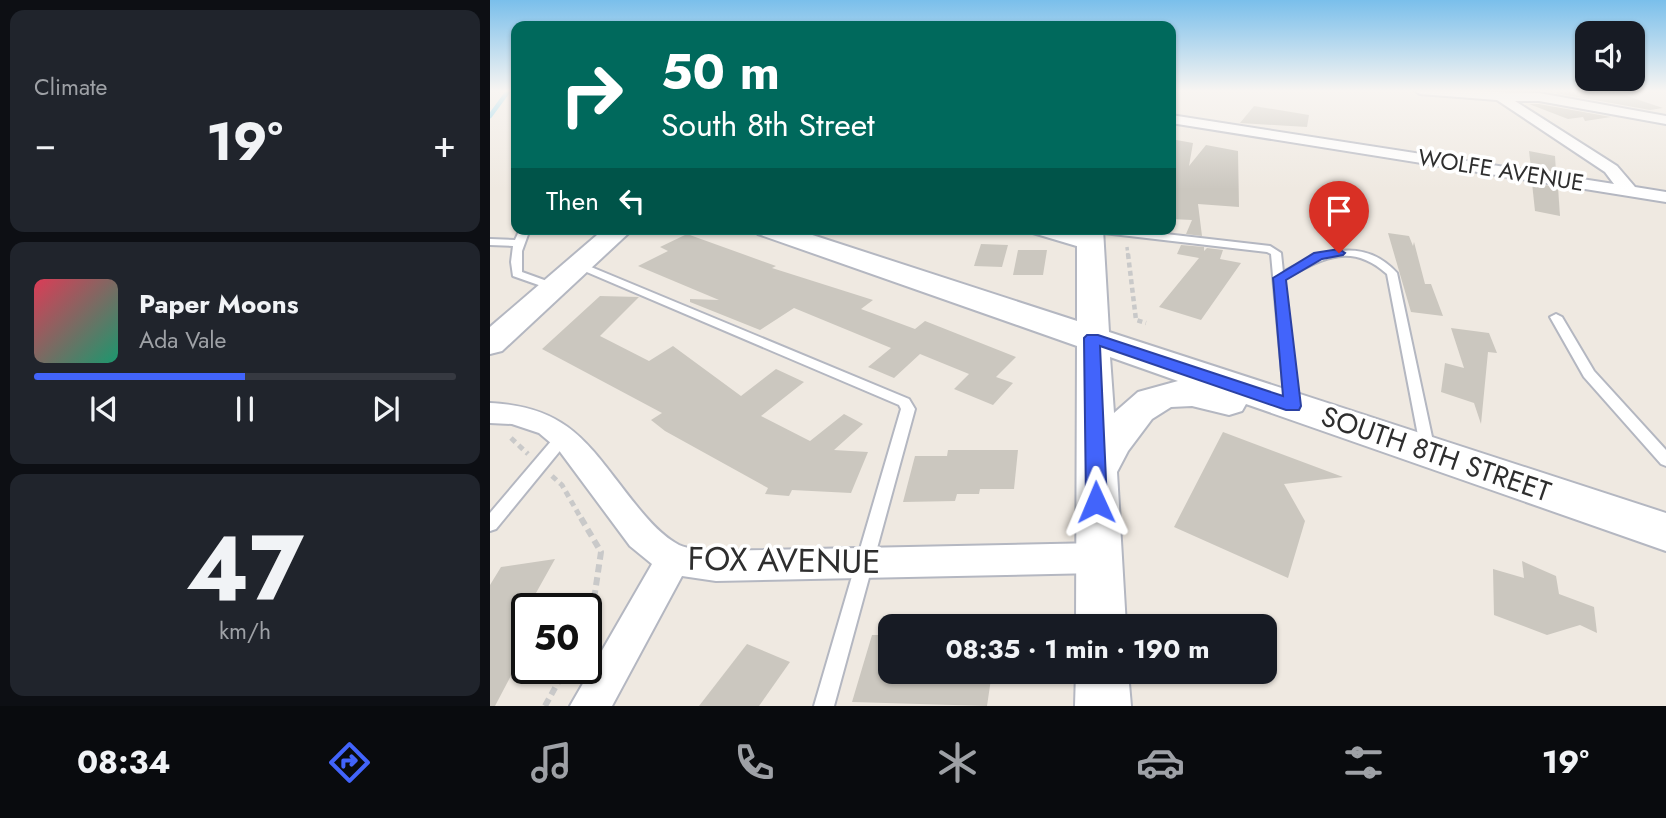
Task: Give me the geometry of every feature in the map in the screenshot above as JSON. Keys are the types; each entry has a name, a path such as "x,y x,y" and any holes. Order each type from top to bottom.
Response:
{"main road":[{"path":"490,344 613,235"},
{"name":"SOUTH 8TH STREET","path":"785,235 1666,532"},
{"path":"1092,235 1092,338 1100,614"},
{"path":"1096,474 1119,431 1146,403 1180,393 1235,403 1314,429 1355,427"},
{"path":"1103,684 1104,706"}],"street":[{"name":"WOLFE AVENUE","path":"1196,123 1666,197"},
{"path":"1540,123 1611,169 1629,191"},
{"name":"FOX AVENUE","path":"495,424 514,414 549,426 563,437 642,536 673,560 716,566 1098,558"},
{"path":"590,706 673,560"}],"lane":[{"path":"522,235 515,261 517,274 554,288"},
{"path":"1152,235 1270,248 1276,253 1292,406"},
{"path":"490,242 518,243"},
{"path":"1279,278 1319,256 1339,253 1362,254 1380,261 1392,273 1428,451"},
{"path":"579,265 904,402 908,410 824,706"},
{"path":"1556,317 1589,374 1666,460"},
{"path":"490,524 563,437"}],"path":[{"path":"1125,235 1136,320 1146,323"},
{"path":"495,424 562,485 601,552 595,593"},
{"path":"545,706 557,684"}],"building":[{"path":"1240,123 1308,123 1307,127"},
{"path":"1176,140 1193,143 1189,166 1206,145 1238,151 1239,207 1198,204 1202,236 1186,234 1192,220 1176,219"},
{"path":"1529,151 1555,156 1556,172 1531,168"},
{"path":"1532,183 1558,187 1560,216 1535,211"},
{"path":"1388,233 1409,236 1413,246 1414,242 1425,284 1431,284 1443,316 1411,312"},
{"path":"690,235 776,266 772,268 873,300 861,309 915,329 925,321 1016,357 996,377 1013,383 993,405 954,389 969,374 920,354 894,378 868,367 891,348 794,308 760,330 690,302 690,299 719,300 638,266 668,251 660,247"},
{"path":"981,244 1008,245 1002,267 974,266"},
{"path":"1181,245 1204,247 1204,251 1207,248 1223,250 1220,259 1241,263 1201,320 1159,307 1199,258 1177,254"},
{"path":"1018,250 1047,250 1043,275 1013,275"},
{"path":"600,296 639,297 600,336 649,361 673,346 741,396 776,369 804,382 761,416 810,441 844,414 863,424 834,450 868,452 851,493 792,490 789,496 765,494 768,488 665,431 651,420 662,413 542,349"},
{"path":"1451,328 1489,333 1497,353 1488,352 1481,424 1474,403 1441,392 1445,363 1464,368"},
{"path":"1223,432 1343,477 1284,484 1305,521 1288,578 1174,527"},
{"path":"948,450 1018,450 1014,489 980,489 979,494 957,494 955,501 903,502 915,456 947,456"},
{"path":"555,559 536,593 511,593 511,676 495,706 490,706 490,585 501,567"},
{"path":"1522,561 1556,576 1559,594 1594,607 1597,633 1580,625 1547,635 1494,615 1493,569 1524,578"},
{"path":"872,635 878,635 878,684 990,684 987,706 852,702"},
{"path":"747,644 790,662 759,706 699,706"}],"route":[{"path":"1096,502 1092,338 1292,406 1279,278 1319,256 1339,253"}]}
